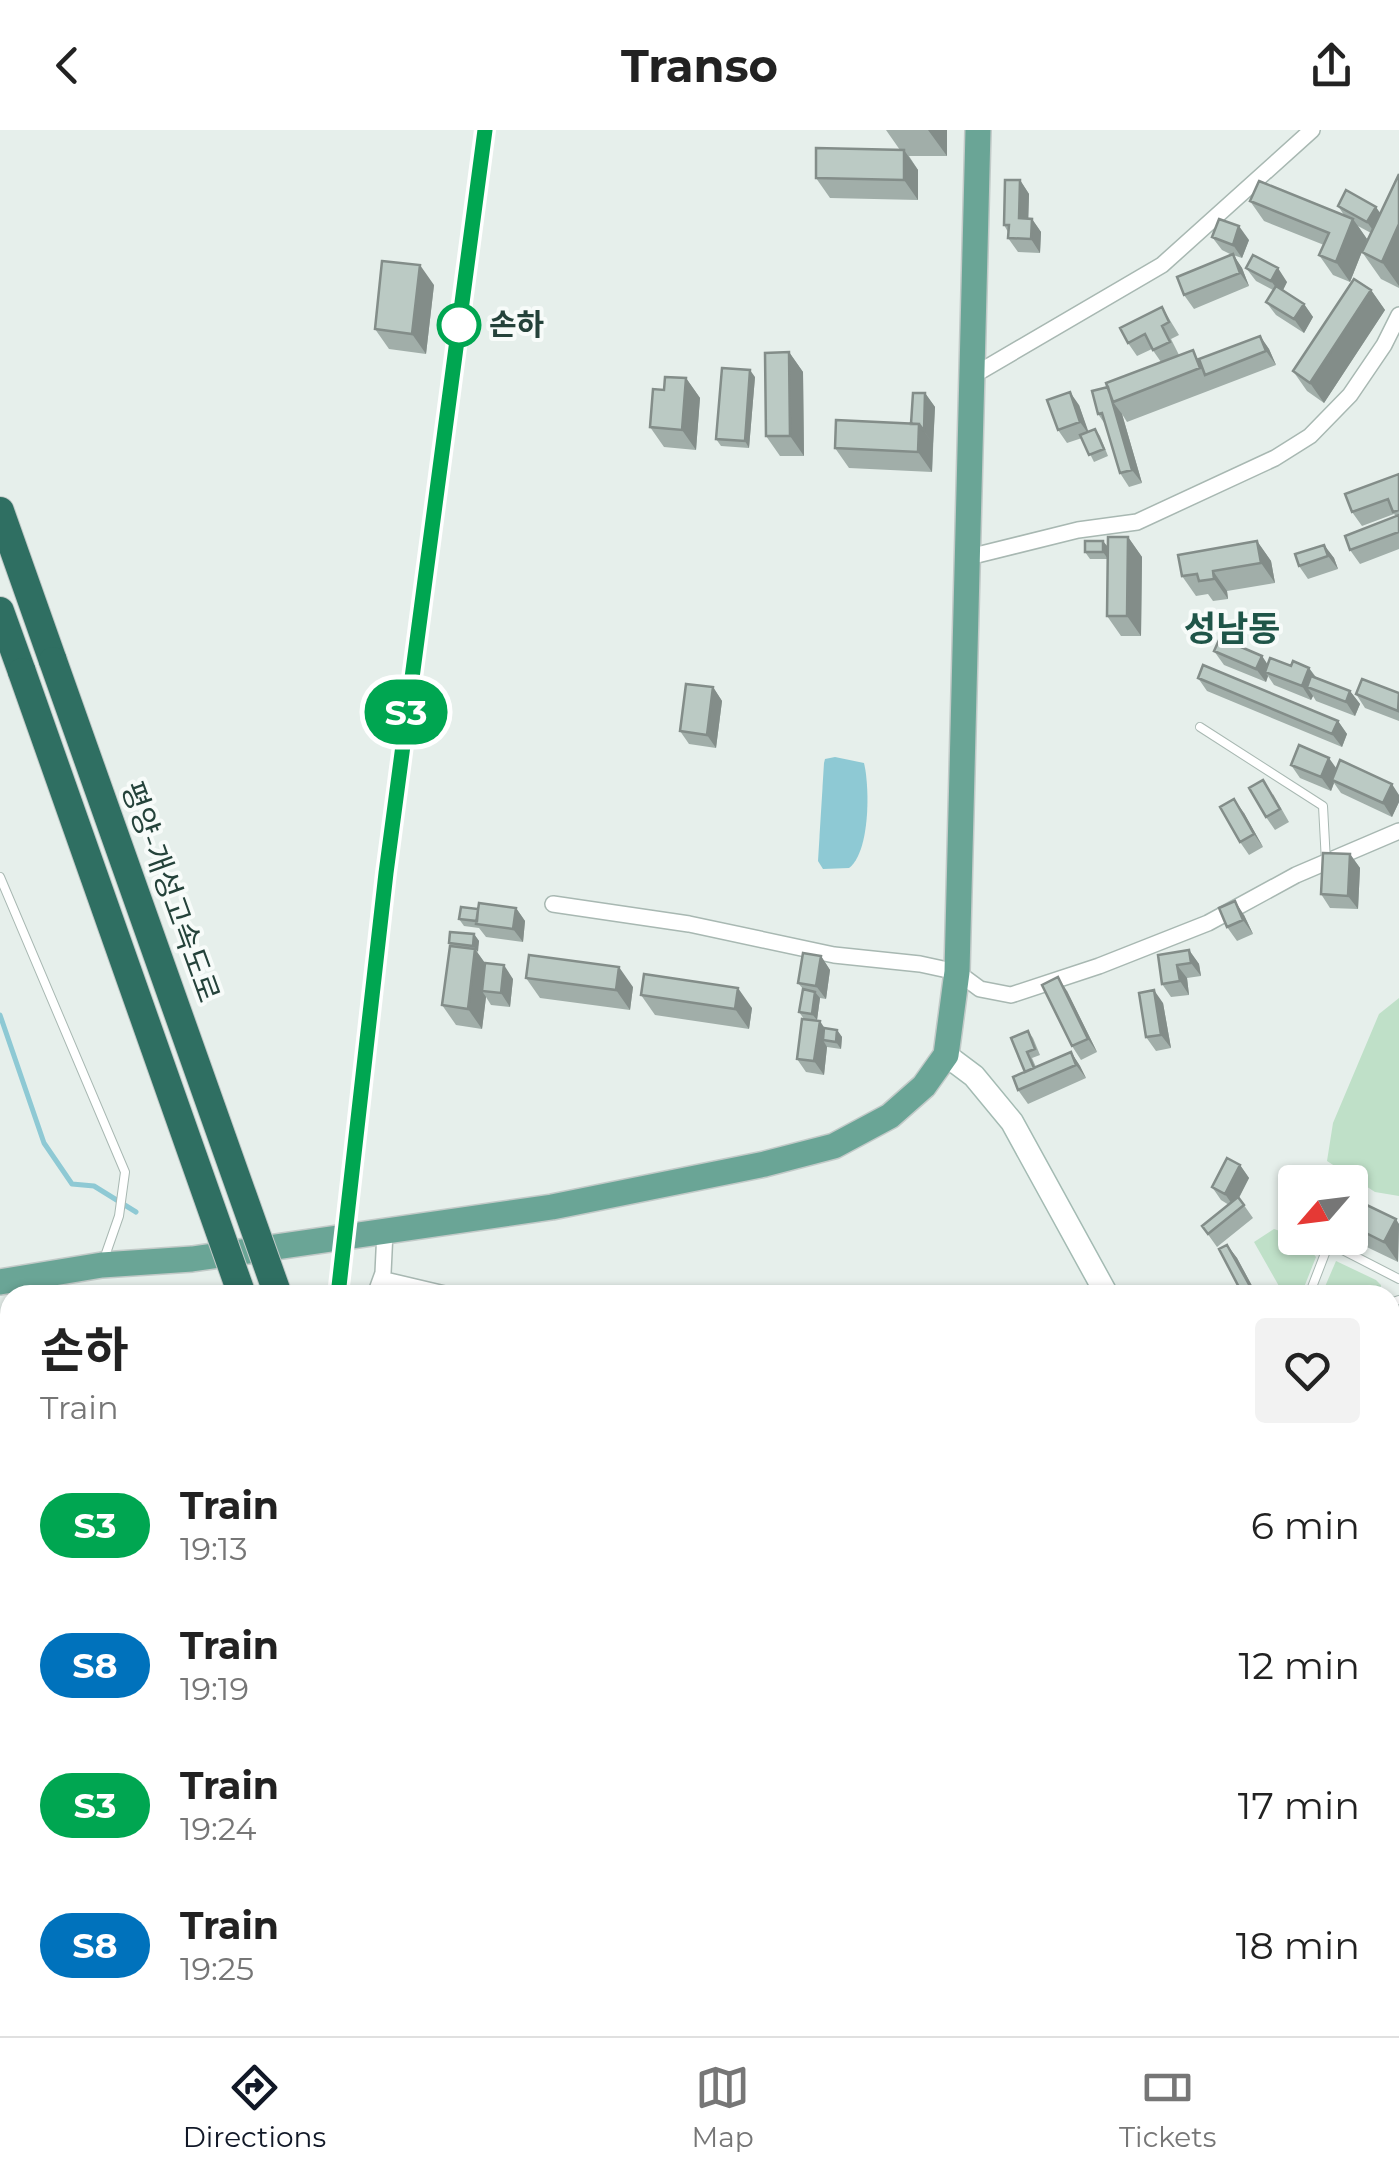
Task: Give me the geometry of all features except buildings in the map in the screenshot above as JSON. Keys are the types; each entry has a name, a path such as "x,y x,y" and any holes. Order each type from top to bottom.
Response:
{"highway":[{"name":"평양-개성고속도로","path":"0,511 274,1285"},
{"path":"0,611 238,1285"}],"main road":[{"path":"0,1282 102,1265 192,1259 552,1207 765,1164 834,1146 890,1116 924,1086 946,1056 957,972 978,130"}],"street":[{"path":"974,375 1162,265 1312,130"},
{"path":"968,557 1078,530 1137,522 1275,458 1310,436 1350,396 1399,316"},
{"path":"553,904 688,924 834,955 920,964 957,972 980,989 1011,996 1208,924 1326,862 1399,831"},
{"path":"946,1056 974,1076 1012,1122 1102,1285"},
{"path":"378,1285 386,1231"}],"lane":[{"path":"1200,727 1322,806 1326,862"},
{"path":"0,877 125,1172 119,1216 102,1265"},
{"path":"1313,1285 1329,1243 1399,1279"}],"green space":[{"path":"1399,998 1399,1196 1368,1187 1368,1165 1333,1165 1327,1161 1333,1123 1379,1014"},
{"path":"1274,1229 1278,1230 1278,1255 1316,1257 1305,1285 1278,1285 1254,1242"},
{"path":"1336,1261 1381,1285 1326,1285"}],"water":[{"path":"835,757 864,763 867,819 861,848 849,868 823,869 818,861 824,763 825,759"}],"waterway":[{"path":"0,1015 44,1143 72,1184 94,1186 136,1212"}],"railway":[{"path":"339,1285 385,873 485,130"}],"train":[{"name":"S3","path":"339,1285 386,873 485,130"}],"place":[{"name":"손하","path":"459,325"}],"district":[{"name":"성남동","path":"1232,629"}]}
